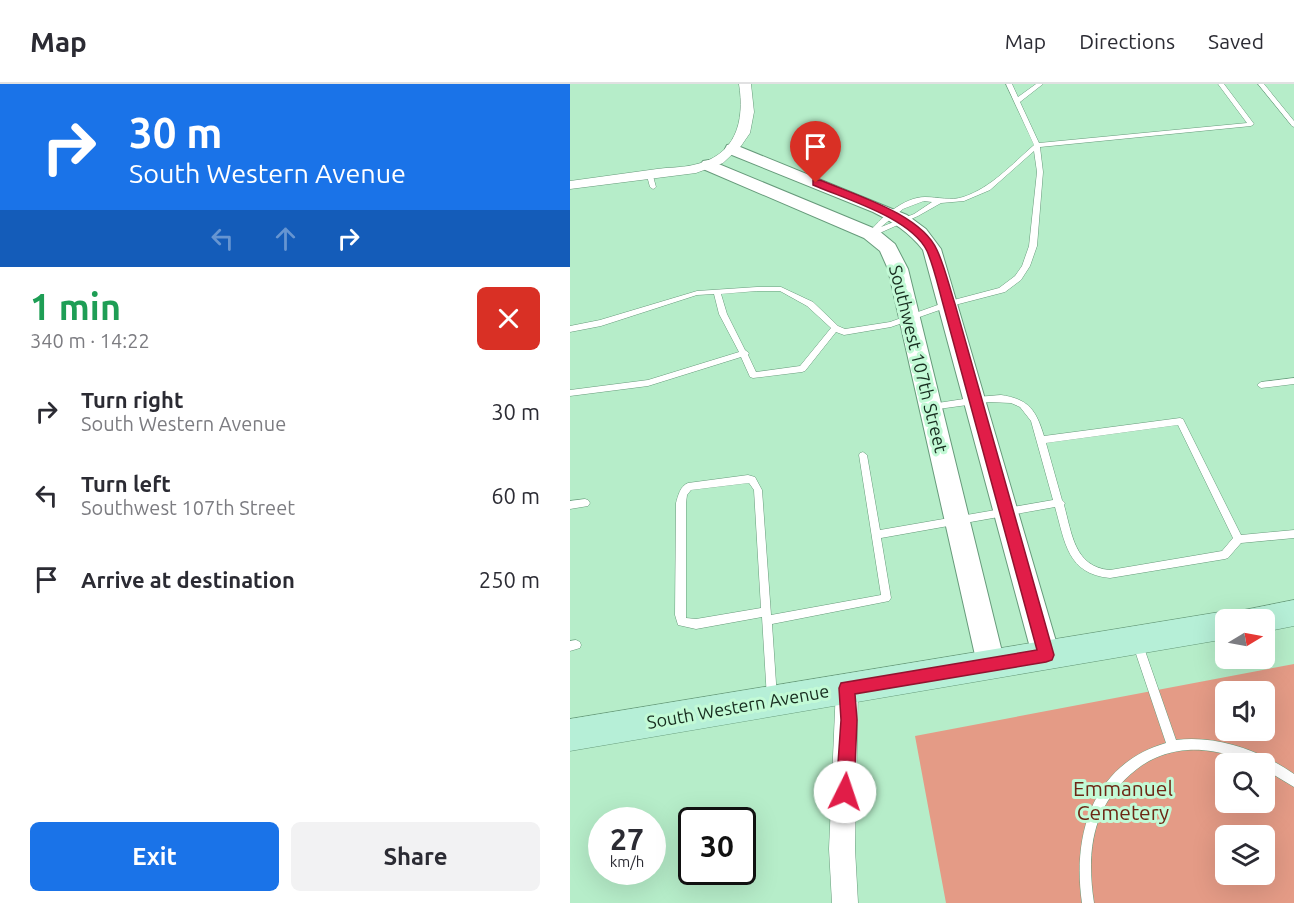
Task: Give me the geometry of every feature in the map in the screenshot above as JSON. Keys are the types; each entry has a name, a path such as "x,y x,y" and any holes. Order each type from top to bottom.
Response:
{"main road":[{"path":"1275,616 1294,613"},
{"name":"South Western Avenue","path":"570,735 1215,627"}],"street":[{"path":"570,185 676,182 688,173 709,165 733,149 741,136 747,120 745,84"},
{"path":"733,149 896,217 919,233 932,249 1046,655"},
{"name":"Southwest 107th Street","path":"709,165 871,234 888,248 898,268 991,664"},
{"path":"570,195 651,181"},
{"path":"845,903 841,846 849,720 847,688"}],"lane":[{"path":"570,329 601,323 697,294 781,289 810,304 835,328 844,332 891,324 949,304 1002,290 1018,278 1026,266 1033,246 1040,172 1037,145 1009,84"},
{"path":"1017,101 1040,84"},
{"path":"871,234 917,201 962,200 988,189 1037,145 1251,124 1221,84"},
{"path":"1261,84 1294,125"},
{"path":"871,234 896,217 939,201"},
{"path":"717,292 725,320 745,353 753,375 802,369 835,328"},
{"path":"570,393 648,383 745,353"},
{"path":"1261,385 1294,381"},
{"path":"931,407 999,399 1021,404 1035,421 1072,549 1082,564 1099,573 1110,574 1225,555 1238,539 1294,534"},
{"path":"1041,440 1180,421 1238,539"},
{"path":"772,701 767,616 756,485 748,479 693,485 683,494 680,615 682,622 696,624 767,616 886,598 863,455"},
{"path":"570,505 585,503"},
{"path":"876,535 958,523 1060,503"},
{"path":"1137,640 1173,746"},
{"path":"1088,903 1084,873 1093,816 1122,774 1145,758 1173,746 1190,745 1229,750 1256,759 1283,773 1294,782"}],"green space":[{"name":"Emmanuel Cemetery","path":"1294,664 1294,903 946,903 915,736"}],"route":[{"path":"816,183 901,219 919,233 932,249 939,267 1046,655 847,688 849,720 845,792"}]}
